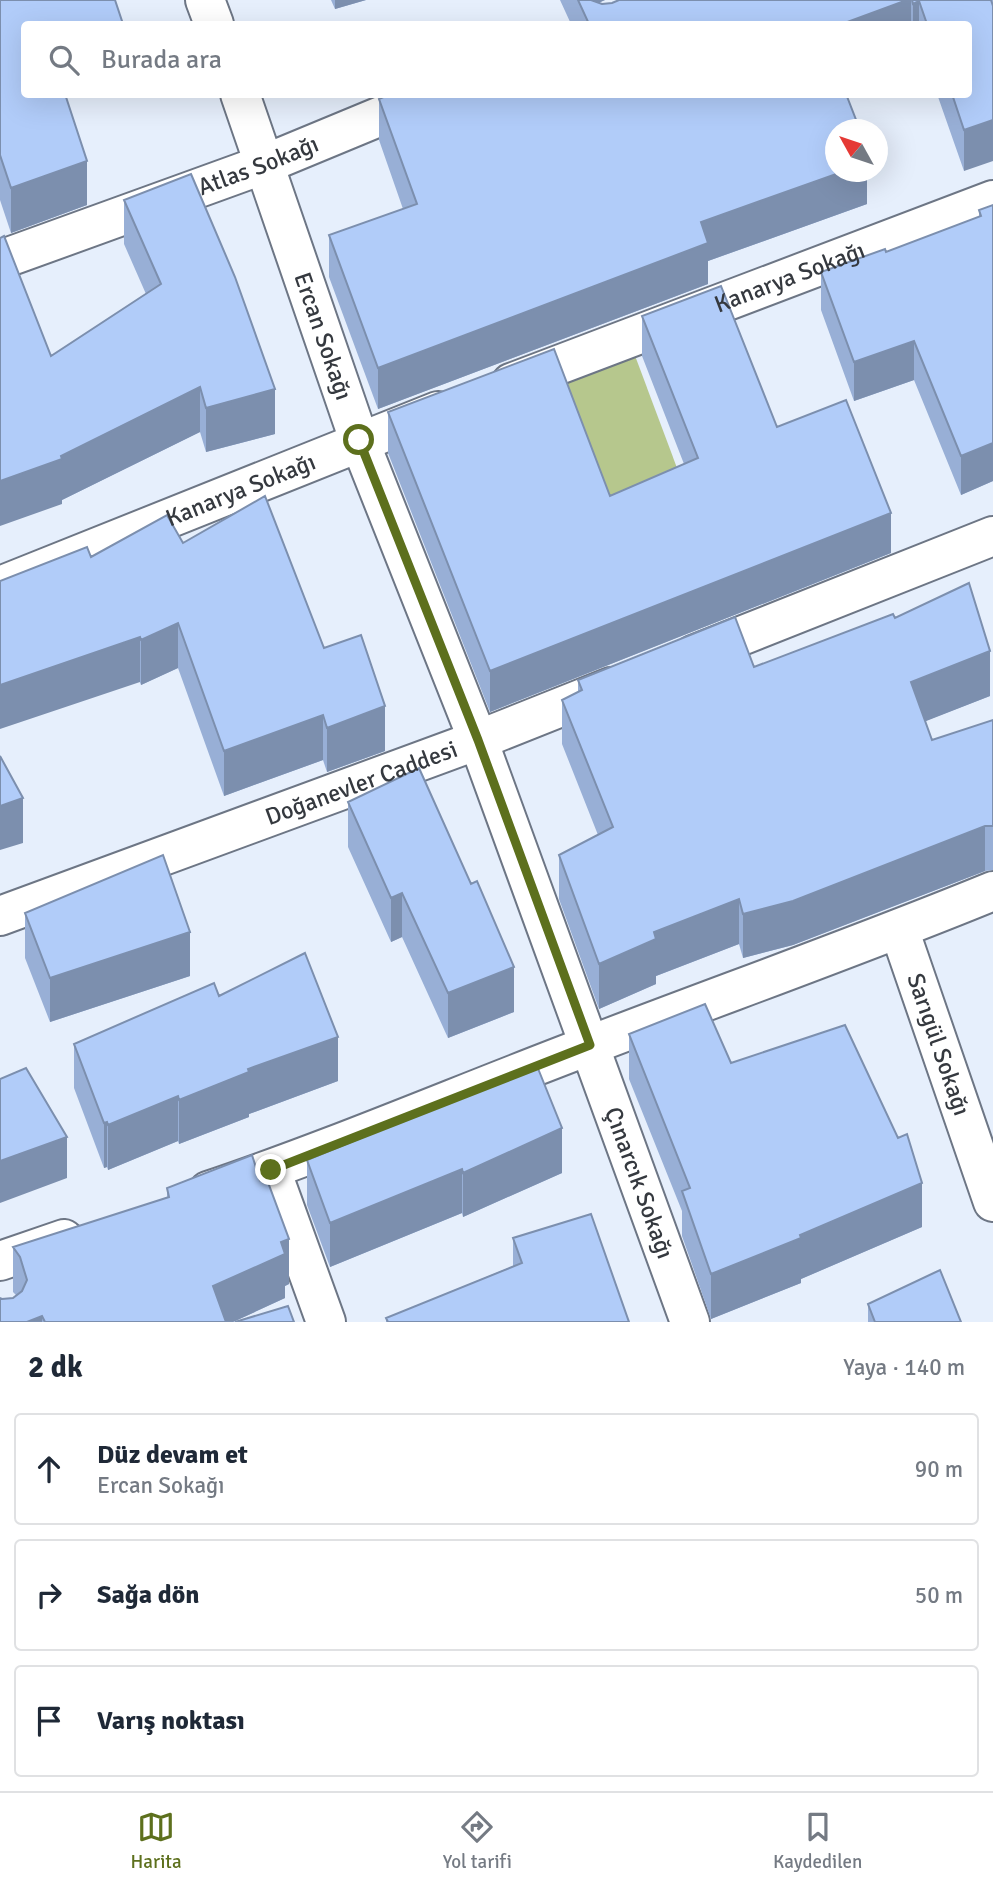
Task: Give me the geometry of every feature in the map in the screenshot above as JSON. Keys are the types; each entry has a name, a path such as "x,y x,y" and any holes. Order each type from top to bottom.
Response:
{"street":[{"path":"205,0 213,21"},
{"name":"Ercan Sokağı","path":"241,98 359,440 478,740 590,1045"},
{"name":"Atlas Sokağı","path":"0,260 265,164 424,98"},
{"name":"Kanarya Sokağı","path":"0,586 359,440 993,200"},
{"name":"Doğanevler Caddesi","path":"0,916 478,740 993,536"},
{"path":"181,1200 271,1170 993,891"},
{"name":"Sarıgül Sokağı","path":"899,929 993,1202"},
{"name":"Çınarcık Sokağı","path":"590,1045 690,1322"},
{"path":"271,1170 326,1322"},
{"path":"0,1261 90,1230"}],"green space":[{"path":"634,353 686,492 605,522 551,382"}],"building":[{"path":"0,0 115,0 122,21 21,21 21,98 66,98 87,161 11,188 0,155"},
{"path":"578,0 591,0 602,4 619,0 907,0 850,21 588,21"},
{"path":"912,0 991,0 993,120 964,130 953,98 972,98 972,21 926,21 919,1 913,4"},
{"path":"381,98 848,98 856,119 825,119 825,178 701,222 708,243 378,368 329,235 417,204 379,99"},
{"path":"191,174 235,277 275,389 206,408 200,387 61,456 62,459 0,481 0,238 4,236 51,356 161,284 124,200"},
{"path":"993,205 993,443 961,456 914,341 854,362 821,272 885,249 886,252 981,216 979,210"},
{"path":"721,286 777,427 846,400 891,513 490,671 388,412 554,349 610,496 698,458 642,316"},
{"path":"265,496 324,648 361,635 385,706 327,728 323,715 224,751 178,623 141,640 140,637 0,685 0,581 87,547 91,557 167,515 183,543"},
{"path":"969,583 990,651 911,682 932,740 993,720 993,826 985,826 793,901 743,914 739,899 654,932 656,939 599,964 559,855 613,827 562,700 582,690 578,680 735,617 754,667 893,614 895,618"},
{"path":"0,756 23,798 0,806"},
{"path":"419,768 471,884 477,881 514,967 448,993 402,893 391,898 348,802"},
{"path":"163,855 190,932 50,978 25,913"},
{"path":"305,953 338,1037 248,1069 249,1072 179,1100 178,1096 108,1125 107,1122 104,1123 74,1044 214,983 219,996"},
{"path":"705,1004 731,1063 845,1025 898,1138 907,1134 922,1183 800,1235 801,1238 711,1274 682,1191 690,1188 629,1034"},
{"path":"537,1066 562,1128 463,1173 462,1169 330,1223 307,1160"},
{"path":"26,1068 67,1137 0,1161 0,1079"},
{"path":"252,1155 260,1180 266,1177 289,1239 281,1242 285,1254 213,1286 226,1322 45,1322 42,1316 27,1322 0,1322 0,1298 13,1298 22,1291 27,1280 20,1257 13,1247 169,1197 167,1188"},
{"path":"591,1214 629,1322 388,1322 386,1318 522,1263 513,1238"},
{"path":"940,1270 961,1322 875,1322 868,1304"},
{"path":"288,1306 294,1322 235,1322"}],"route":[{"path":"271,1170 590,1045 478,740 359,440"}]}
